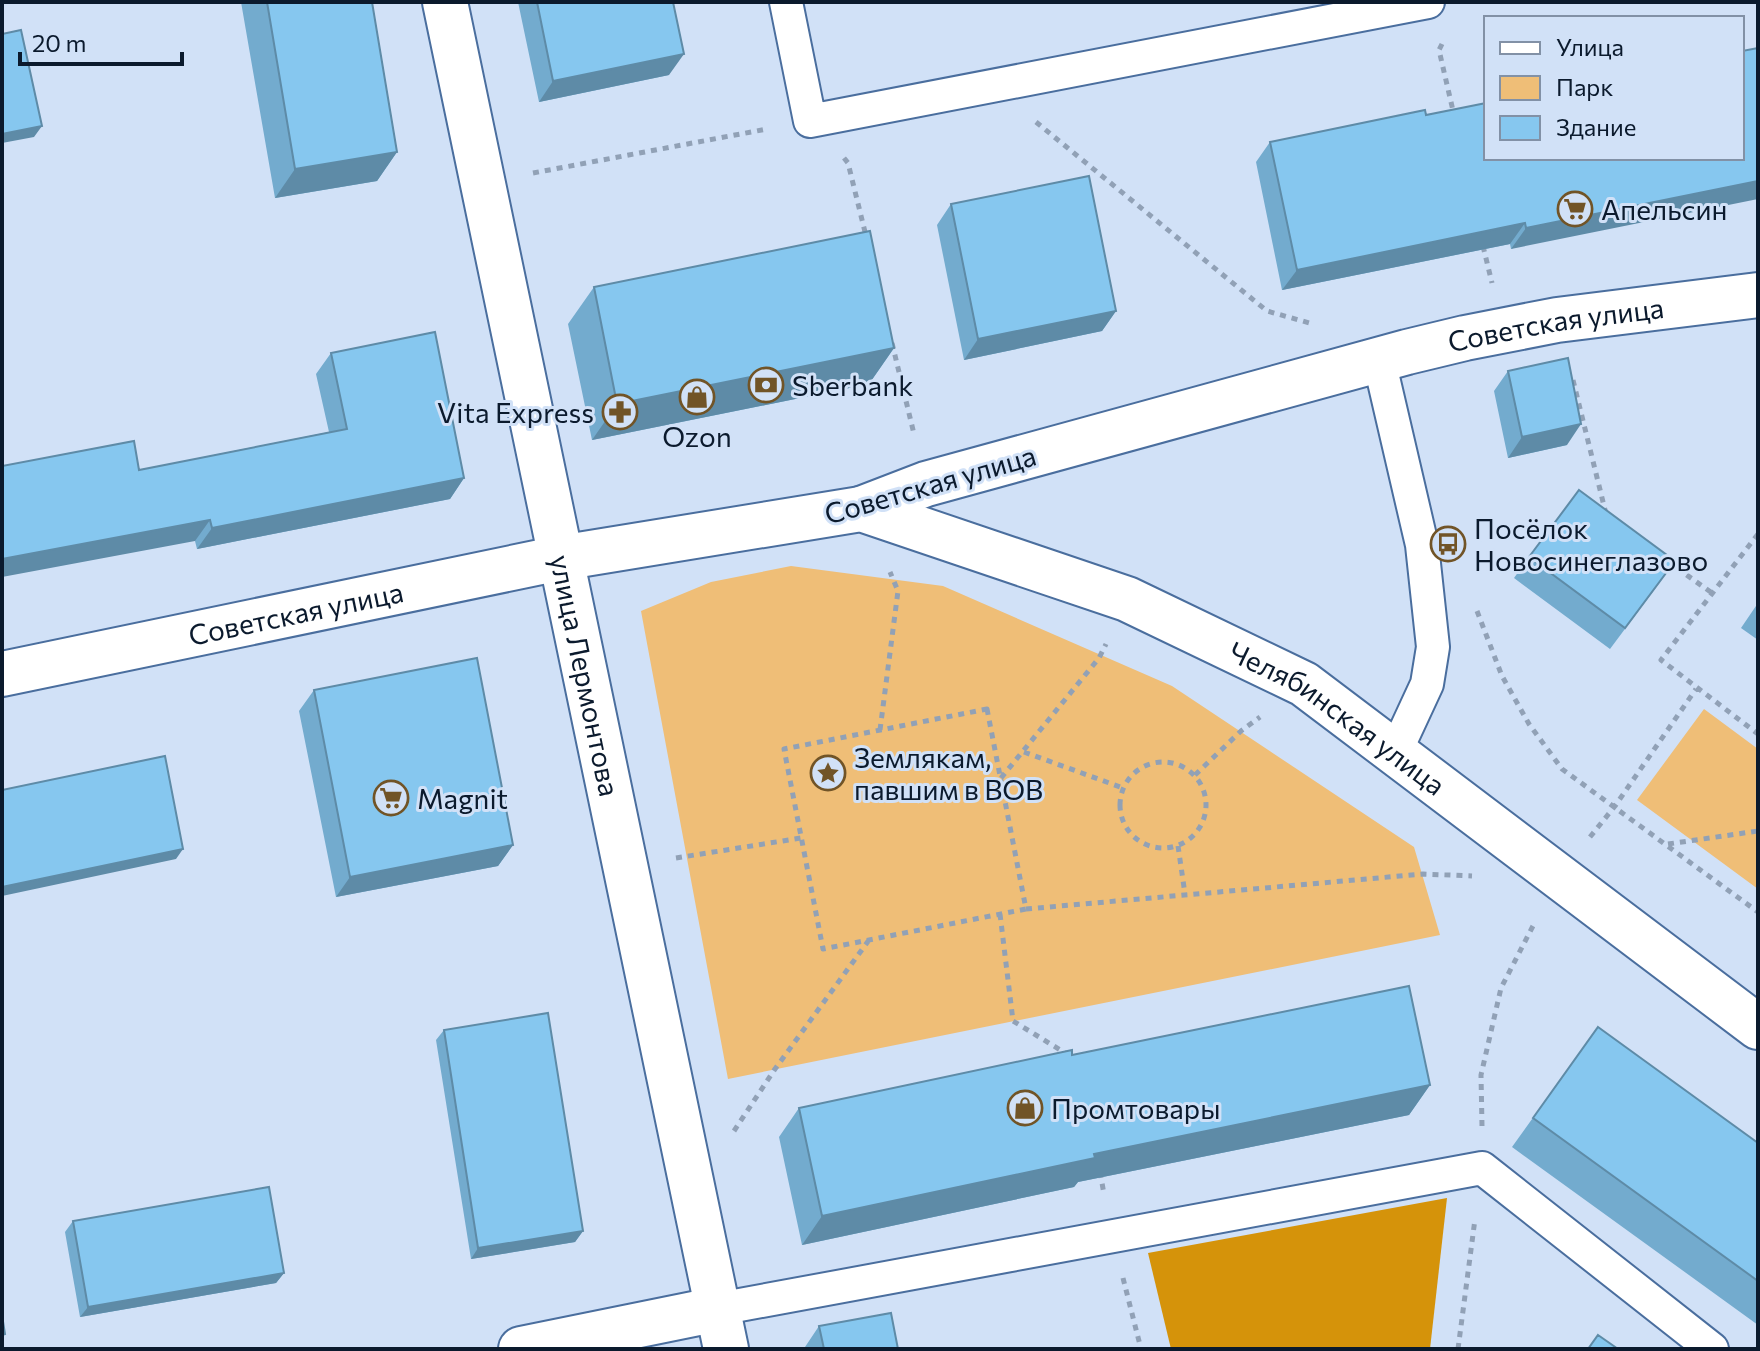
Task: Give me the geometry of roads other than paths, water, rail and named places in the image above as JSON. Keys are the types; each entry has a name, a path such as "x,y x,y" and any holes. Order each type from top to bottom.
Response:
{"street":[{"name":"улица Лермонтова","path":"445,2 722,1329"},
{"name":"Советская улица","path":"2,674 560,558 861,509 926,484 1379,360 1557,320 1758,295"},
{"name":"Челябинская улица","path":"861,509 1127,599 1304,684 1758,1027"},
{"path":"521,1349 722,1329"}],"lane":[{"path":"786,2 810,121 1428,2"},
{"path":"1379,360 1422,545 1433,647 1427,684 1395,753"},
{"path":"722,1329 1113,1236 1482,1168 1712,1349"}],"place":[{"name":"Апельсин","path":"1575,209"},
{"name":"Sberbank","path":"766,385"},
{"name":"Ozon","path":"697,397"},
{"name":"Vita Express","path":"620,412"},
{"name":"Посёлок Новосинеглазово","path":"1448,544"},
{"name":"Землякам, павшим в ВОВ","path":"828,773"},
{"name":"Magnit","path":"391,798"},
{"name":"Промтовары","path":"1025,1108"}]}
